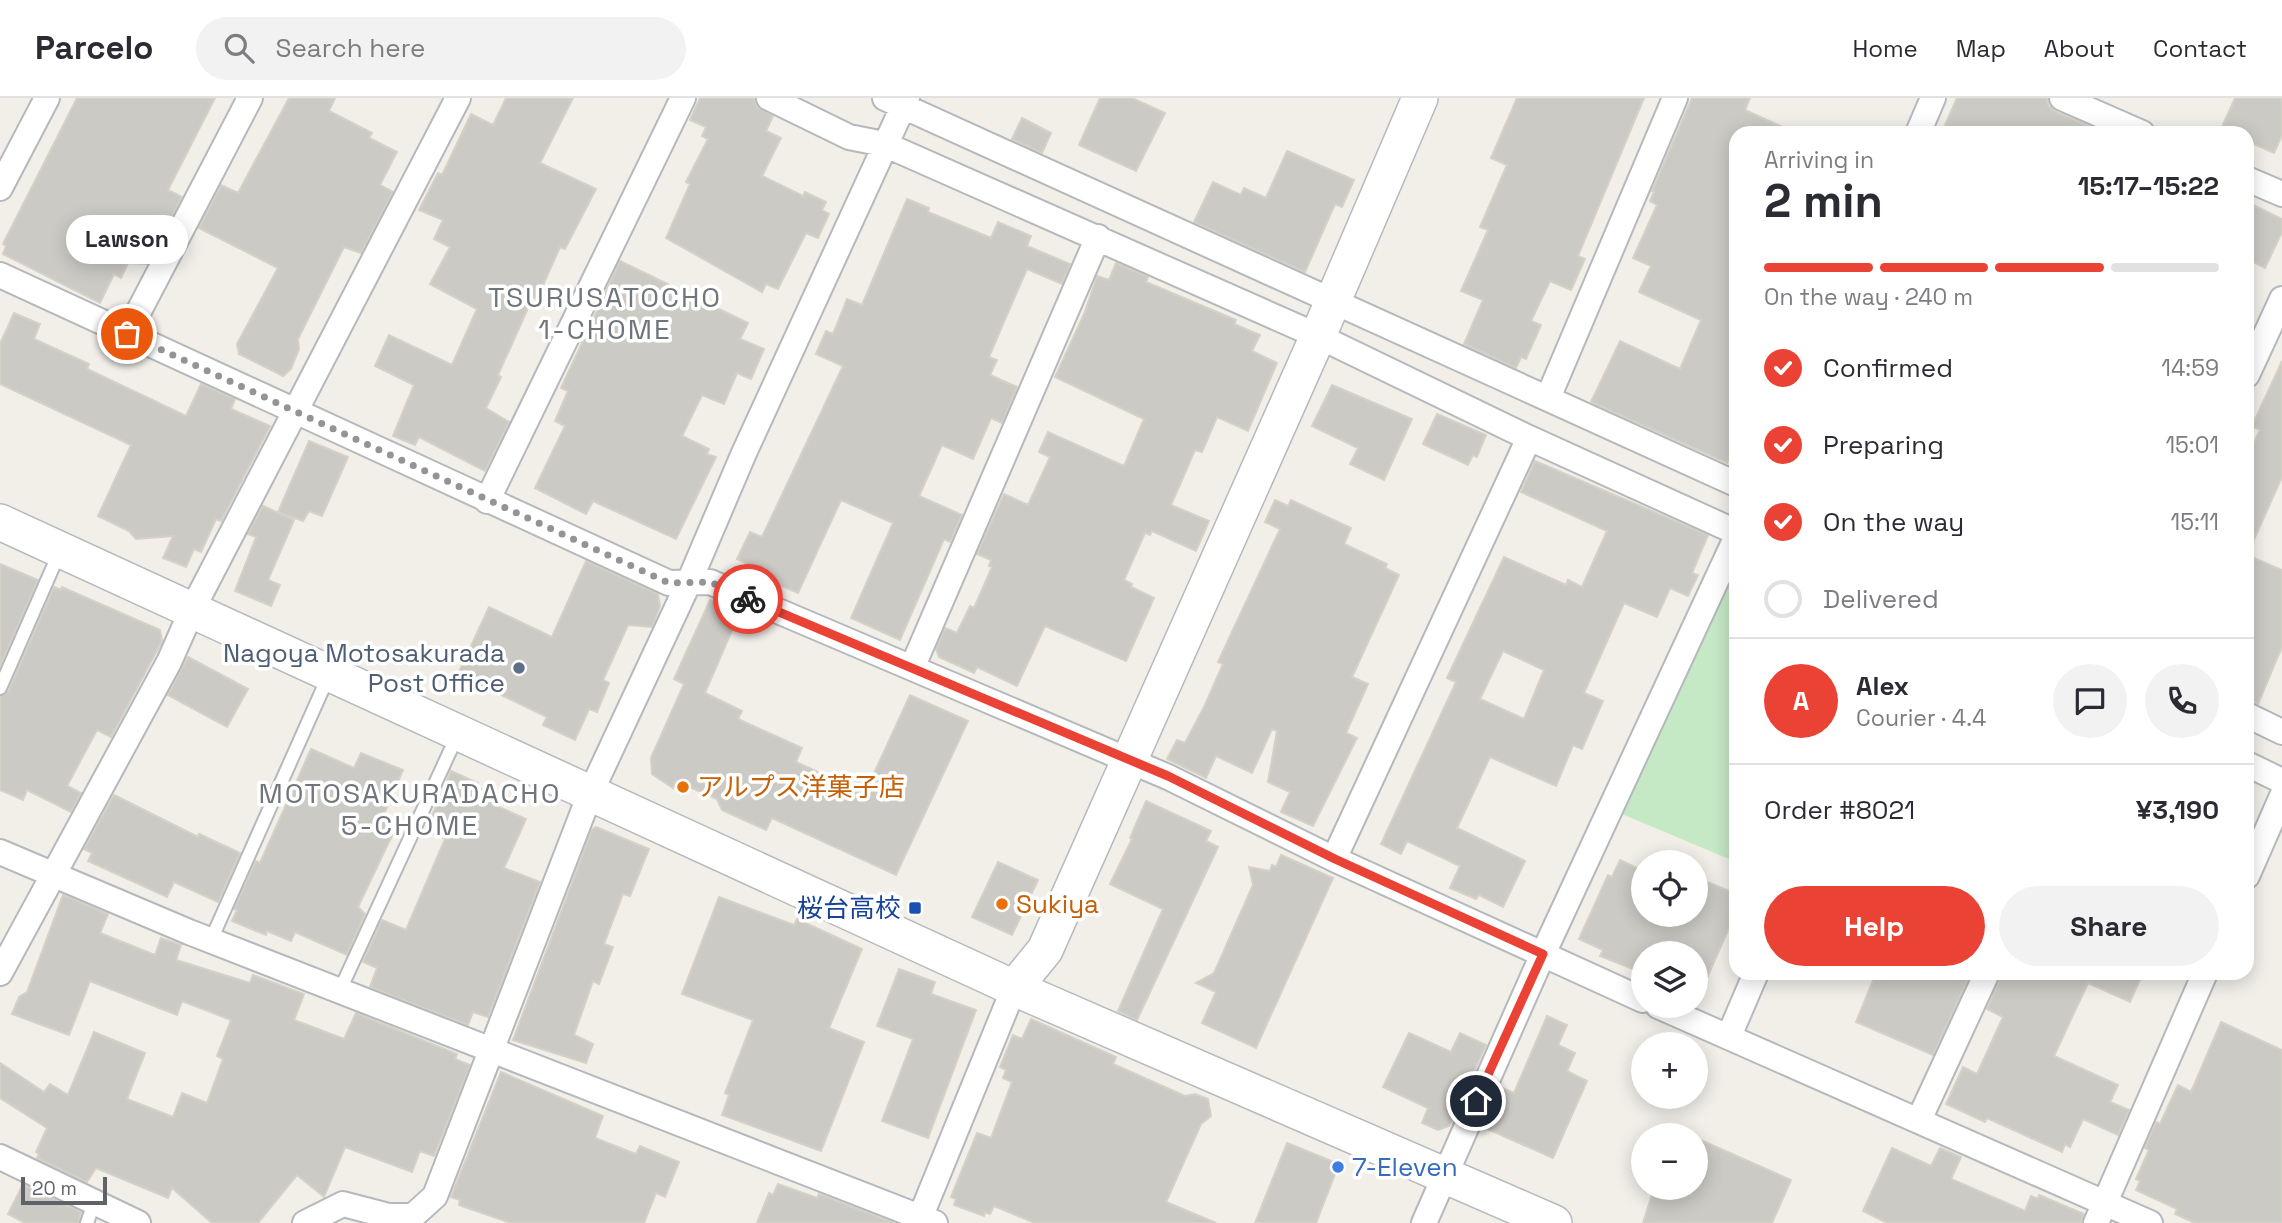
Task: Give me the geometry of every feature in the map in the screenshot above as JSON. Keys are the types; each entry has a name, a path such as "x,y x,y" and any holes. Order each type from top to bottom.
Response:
{"street":[{"path":"0,188 47,98"},
{"path":"127,334 250,98"},
{"path":"0,973 169,662 192,610 297,413 458,98"},
{"path":"487,501 683,98"},
{"path":"769,98 849,137 884,144 1098,237 1318,336 1529,438 1729,528"},
{"path":"0,852 51,876 211,940 924,1221 1014,988 1045,950 1318,336 1420,98"},
{"path":"1548,398 1675,98"},
{"path":"1921,126 1933,98"},
{"path":"2062,98 2122,126"},
{"path":"305,1223 343,1204 389,1216 413,1216 435,1196 489,1049 590,793 689,582 744,453 884,144 898,101 1729,481"},
{"path":"2254,182 2282,194"},
{"path":"912,668 1098,237"},
{"path":"0,275 669,583 710,582 1128,760 1335,859 1631,994"},
{"path":"2254,361 2282,299"},
{"path":"1335,859 1529,438"},
{"path":"0,522 331,671 1014,988 1554,1223"},
{"path":"1424,1223 1443,1174 1543,954 1729,553"},
{"path":"2254,718 2282,732"},
{"path":"2254,767 2282,780"},
{"path":"2254,860 2282,796"},
{"path":"1729,1036 1753,980"},
{"path":"1919,1120 1984,980"},
{"path":"2100,1213 2201,980"},
{"path":"1686,1018 1919,1120 2100,1213 2150,1223"},
{"path":"0,1157 91,1212 138,1223"}],"lane":[{"path":"0,688 61,550"},
{"path":"211,940 331,671"},
{"path":"340,990 460,732"}],"green space":[{"path":"1729,562 1729,859 1615,811"}],"building":[{"path":"77,98 215,98 168,190 182,197 147,264 128,263 121,278 114,274 100,303 3,254 6,246 3,244"},
{"path":"289,98 335,98 329,111 372,133 369,138 397,152 380,185 393,192 361,253 344,247 298,339 299,349 291,369 283,376 239,354 237,344 278,268 199,228 221,185 238,193"},
{"path":"506,98 573,98 540,163 596,189 565,249 560,247 537,299 533,297 498,375 501,377 486,408 509,422 485,471 419,437 415,445 393,436 414,385 375,366 389,335 452,365 477,309 430,284 450,247 434,239 443,220 419,210 438,173 442,175 471,114 493,125"},
{"path":"700,98 754,98 757,107 773,116 766,131 781,138 762,176 803,196 805,192 826,202 822,210 829,214 818,238 806,233 778,289 766,284 762,292 666,238 690,184 686,182 708,139 702,136 706,127 690,120"},
{"path":"1100,98 1132,98 1165,113 1136,171 1079,145"},
{"path":"1517,98 1644,98 1578,256 1585,259 1571,290 1550,281 1531,321 1541,325 1526,359 1521,357 1516,368 1464,344 1483,300 1461,291 1488,230 1480,227 1507,165 1491,158"},
{"path":"1692,98 1750,98 1745,110 1780,126 1729,126 1727,463 1591,402 1620,341 1680,369 1701,320 1639,292 1651,266 1633,258 1657,205 1650,201 1654,192 1652,191"},
{"path":"1957,98 2047,98 2048,105 2056,112 2089,126 1946,126"},
{"path":"2235,98 2282,98 2282,135 2274,153 2254,144 2254,126 2222,126"},
{"path":"1022,118 1051,133 1042,153 1012,139"},
{"path":"1287,151 1354,180 1342,207 1335,204 1305,272 1194,222 1213,182 1241,195 1244,188 1266,198"},
{"path":"907,199 929,208 928,212 991,238 998,222 1031,236 1027,246 1070,264 1062,284 1027,269 1000,331 989,357 997,360 990,375 1017,387 1002,423 991,418 973,459 942,445 919,496 962,515 950,542 944,539 900,640 851,618 893,523 841,500 798,593 743,569 746,563 737,559 750,532 762,537 843,366 816,354 826,331 833,334 847,299 862,305"},
{"path":"2254,205 2282,219 2282,232 2265,268 2254,262"},
{"path":"620,261 748,323 740,339 764,349 751,379 737,373 724,404 702,395 682,436 709,449 707,454 716,457 676,539 593,501 586,514 535,488 565,426 555,421 568,391 561,388"},
{"path":"1116,263 1148,277 1146,282 1236,320 1234,324 1260,335 1252,351 1277,363 1248,431 1217,417 1202,452 1195,450 1171,505 1209,521 1196,551 1152,531 1150,535 1145,533 1124,580 1132,584 1131,587 1154,598 1126,661 1045,626 1017,686 977,667 974,673 939,657 936,649 945,628 957,633 970,606 974,608 992,567 989,566 991,560 977,554 1004,494 1028,505 1050,457 1039,452 1048,432 1124,466 1144,419 1055,377 1085,312 1097,276 1109,280"},
{"path":"14,313 40,324 34,339 89,364 87,369 186,416 201,384 235,399 231,409 270,426 221,521 216,519 201,552 194,549 186,567 163,558 173,536 136,539 129,531 98,516 131,445 0,384 0,344"},
{"path":"2282,361 2282,477 2254,539 2254,443 2260,430 2254,427"},
{"path":"1332,385 1412,419 1384,480 1350,464 1358,448 1312,426"},
{"path":"1437,414 1486,435 1477,457 1473,455 1468,465 1423,444"},
{"path":"309,441 348,457 322,516 309,511 303,521 278,512"},
{"path":"1535,461 1708,535 1692,573 1698,575 1688,596 1670,588 1657,617 1624,603 1584,693 1603,701 1582,749 1573,745 1556,786 1490,757 1457,828 1525,861 1503,907 1479,895 1476,899 1450,888 1460,866 1407,841 1401,854 1381,844 1456,682 1447,678 1504,557 1566,585 1568,580 1582,587 1607,531 1521,492","holes":["1503,651 1544,670 1524,719 1480,699"]},
{"path":"1275,500 1288,506 1291,500 1351,528 1344,544 1387,564 1385,568 1399,575 1352,677 1368,684 1346,733 1357,738 1313,826 1281,812 1290,792 1268,782 1277,731 1272,729 1252,773 1216,756 1206,778 1167,759 1177,740 1185,743 1205,705 1223,664 1218,662 1280,529 1265,522"},
{"path":"263,506 294,520 268,580 280,585 271,606 235,591 256,537 248,534"},
{"path":"2254,558 2282,570 2282,647 2258,704 2254,703"},
{"path":"586,561 658,594 660,606 652,627 628,625 603,680 609,683 597,712 589,709 575,740 543,725 547,717 485,687 483,691 456,678 489,607 552,637"},
{"path":"0,564 38,580 0,666"},
{"path":"54,587 61,590 62,587 160,630 162,641 111,737 97,730 67,786 81,793 71,812 27,790 23,800 0,790 0,697 8,692"},
{"path":"710,600 739,614 705,693 742,711 738,719 802,748 796,762 853,788 858,776 870,782 910,695 968,721 896,875 772,818 766,830 722,810 717,799 676,781 673,788 652,774 651,758 684,684 674,679"},
{"path":"188,657 248,689 227,727 168,695"},
{"path":"311,749 354,768 361,753 403,770 384,814 399,821 358,907 365,914 347,955 295,932 291,941 267,931 266,935 232,921 237,910 234,909 256,861 260,863"},
{"path":"451,771 478,783 477,787 481,789 477,797 526,819 504,868 540,882 488,1017 473,1012 468,1025 370,987 377,968 363,962 382,920 406,930 445,839 426,830"},
{"path":"114,795 198,837 199,834 240,853 218,902 174,882 167,897 88,861 92,853 84,849"},
{"path":"1146,801 1211,831 1206,841 1218,847 1137,1020 1118,1011 1163,909 1110,884 1132,839 1130,838"},
{"path":"596,827 649,849 630,896 623,894 604,944 613,947 599,984 593,981 574,1035 593,1044 586,1063 513,1040 592,830"},
{"path":"1281,855 1333,878 1256,1048 1202,1023 1216,992 1196,983 1214,973 1253,885 1249,867 1270,871 1272,865 1276,867"},
{"path":"1620,860 1631,865 1631,927 1708,927 1708,882 1729,891 1729,928 1708,976 1708,941 1631,941 1631,968 1600,956 1603,950 1579,939 1608,875 1612,877"},
{"name":"Sukiya","path":"998,862 1038,880 1012,935 972,917"},
{"path":"63,895 108,914 100,933 155,955 161,938 181,945 176,960 250,983 253,975 304,994 294,1020 344,1039 356,1013 457,1054 455,1059 470,1065 434,1156 420,1151 412,1172 345,1147 324,1197 297,1175 258,1223 212,1223 172,1188 168,1198 96,1168 87,1182 37,1158 39,1154 36,1152 47,1128 0,1098 0,1063 44,1092 50,1084 68,1095 94,1032 145,1053 127,1099 173,1117 182,1093 207,1103 223,1059 217,1056 231,1020 182,1001 177,1015 90,981 69,1035 12,1014 19,997 27,992"},
{"path":"719,897 794,925 797,919 862,949 829,1028 864,1042 821,1151 722,1115 729,1095 725,1093 753,1020 682,994"},
{"path":"899,969 935,982 931,994 976,1010 928,1138 882,1121 913,1039 877,1026"},
{"path":"1873,980 1968,980 1933,1055 1856,1022"},
{"path":"1999,980 2140,980 2130,1002 2088,983 2054,1056 2118,1085 2110,1102 2129,1110 2118,1135 2083,1119 2070,1147 2065,1144 2062,1152 1987,1118 1985,1122 1946,1104 1963,1067 1977,1074 2003,1017 1987,1009"},
{"path":"1547,1016 1567,1025 1558,1045 1575,1053 1567,1071 1587,1081 1553,1158 1483,1127 1500,1087 1514,1093"},
{"path":"1031,1019 1116,1057 1113,1064 1185,1096 1195,1094 1208,1099 1211,1116 1201,1124 1166,1202 1216,1223 1035,1223 994,1206 990,1214 985,1212 984,1216 954,1205 956,1199 951,1197 977,1133 991,1138 1012,1082 1003,1078 1006,1070 1000,1067 1013,1035 1022,1039"},
{"path":"2221,1022 2282,1050 2282,1223 2195,1223 2175,1214 2177,1209 2136,1190 2140,1181 2136,1179 2149,1150 2145,1148 2156,1122 2160,1124 2178,1085 2191,1092"},
{"path":"1409,1033 1451,1052 1460,1033 1486,1045 1449,1126 1438,1130 1422,1123 1428,1108 1383,1087"},
{"path":"501,1072 603,1116 595,1138 636,1154 640,1146 679,1162 665,1197 656,1193 644,1223 511,1223 459,1205 460,1200 451,1197"},
{"path":"1287,1143 1339,1164 1316,1223 1255,1223"},
{"path":"1708,1143 1791,1180 1772,1223 1643,1223 1650,1200 1708,1200"},
{"path":"1892,1148 1931,1166 1940,1148 1961,1157 1951,1179 2025,1211 2031,1196 2038,1199 2039,1195 2084,1214 2081,1223 1887,1223 1863,1211"},
{"path":"23,1184 81,1212 78,1223 25,1223 8,1214"},
{"path":"778,1184 817,1198 819,1194 894,1223 757,1223 769,1193 773,1195"}],"way so far":[{"path":"127,334 669,583 710,582 748,599"}],"place":[{"name":"Lawson","path":"127,334"},
{"name":"Nagoya Motosakurada Post Office","path":"519,668"},
{"name":"アルプス洋菓子店","path":"683,787"},
{"name":"Sukiya","path":"1002,904"},
{"name":"桜台高校","path":"915,908"},
{"name":"7-Eleven","path":"1338,1167"}],"district":[{"name":"TSURUSATOCHO 1-CHOME","path":"605,313"},
{"name":"MOTOSAKURADACHO 5-CHOME","path":"410,809"}],"route":[{"path":"748,599 990,704 1168,776 1335,859 1543,954 1476,1101"}]}
